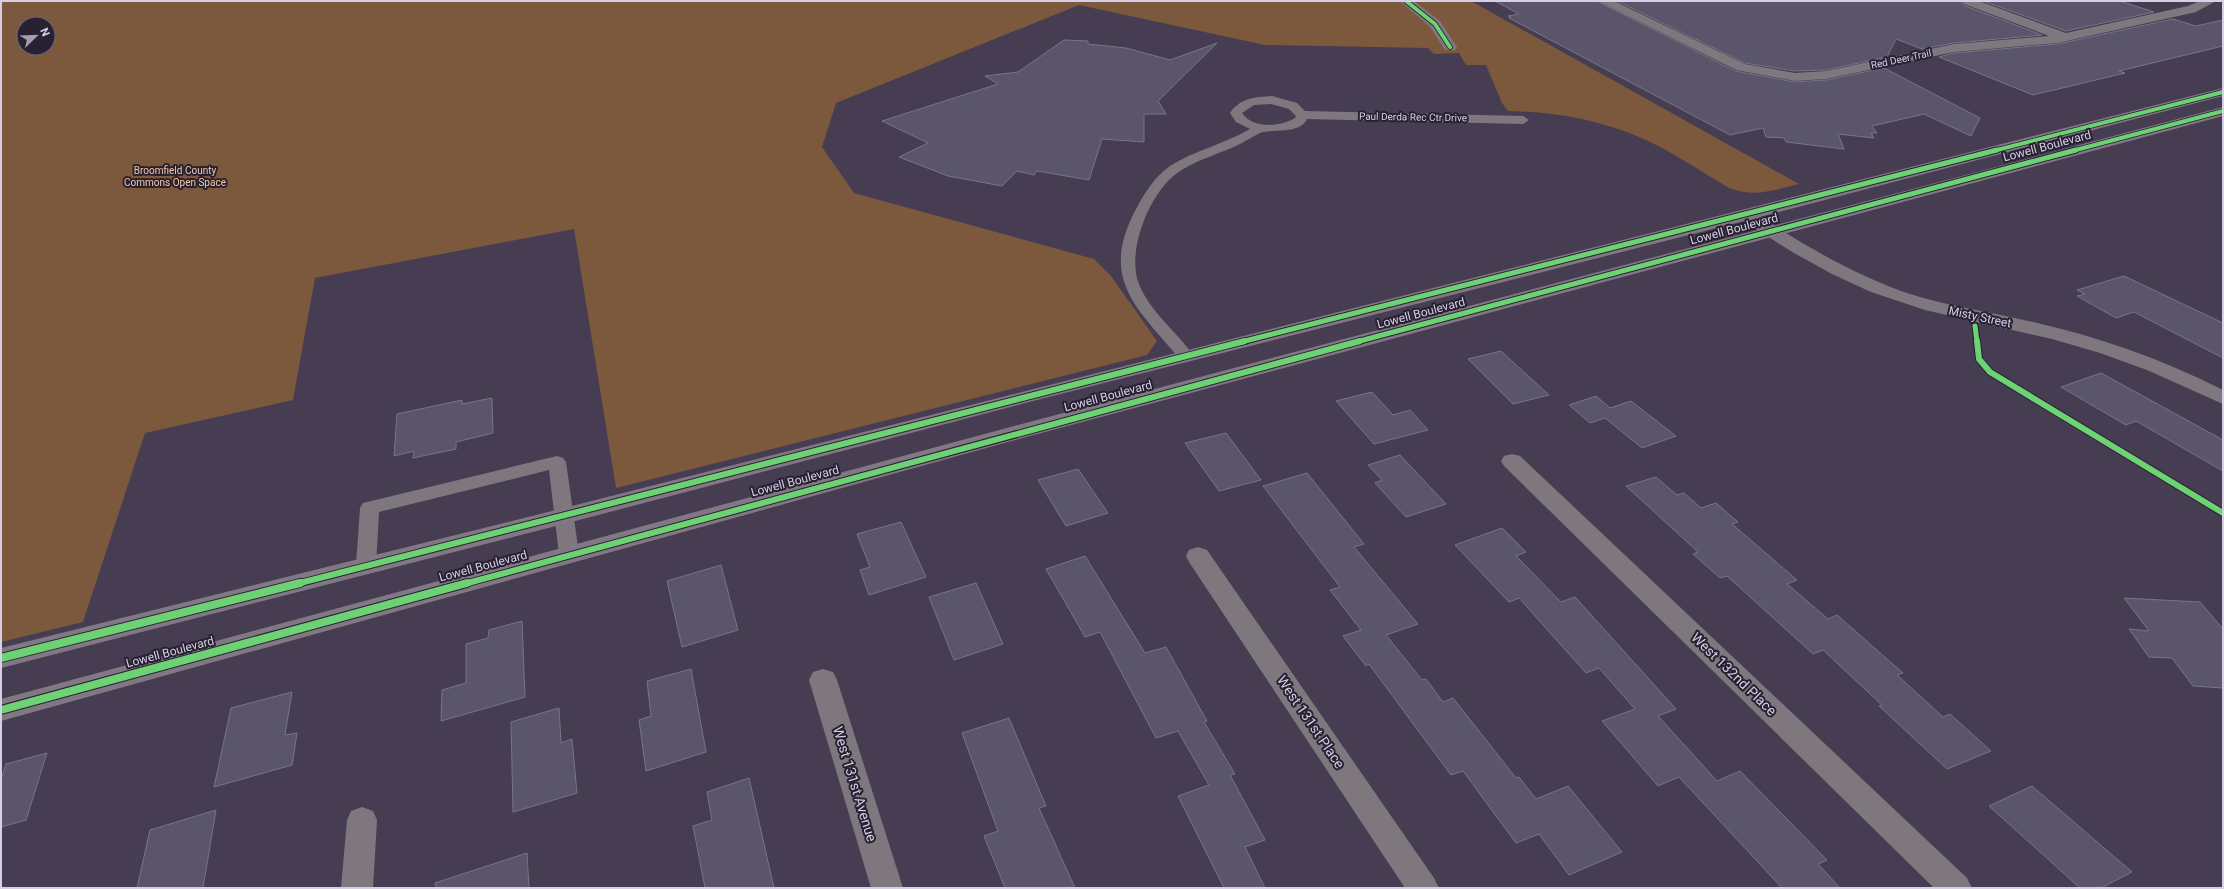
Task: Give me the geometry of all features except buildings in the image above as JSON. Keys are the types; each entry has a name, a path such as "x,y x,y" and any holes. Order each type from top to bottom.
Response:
{"main road":[{"name":"Lowell Boulevard","path":"1,658 1746,215 2223,92"},
{"name":"Lowell Boulevard","path":"1,710 1011,434 2223,111"},
{"path":"1011,434 1070,409 1182,378 1192,372 1193,364 1186,356"}],"street":[{"path":"1406,1 1435,24 1450,47"},
{"name":"Red Deer Trail","path":"1604,1 1727,61 1777,80 1826,75 1954,48 2036,42 2065,37 2192,9 2210,1"},
{"path":"1968,1 2065,37"},
{"name":"Misty Street","path":"1746,215 1811,257 1898,296 1966,314 2032,328 2102,346 2173,373 2223,398"},
{"name":"West 132nd Place","path":"1512,461 1956,888"},
{"name":"West 131st Place","path":"1198,556 1423,888"},
{"name":"West 131st Avenue","path":"823,680 887,888"},
{"path":"357,888 362,820"}],"lane":[{"path":"1272,100 1293,106 1302,115 1301,120 1289,126 1261,128 1243,122 1238,118 1236,113 1238,109 1252,102 1272,100"},
{"name":"Paul Derda Rec Ctr Drive","path":"1302,115 1523,120"},
{"path":"1186,356 1131,284 1127,259 1133,233 1146,204 1162,178 1199,156 1244,138 1261,128"},
{"path":"366,565 370,508 557,462 569,554"}],"green space":[{"name":"Broomfield County Commons Open Space","path":"1,1 1471,1 1799,184 1773,191 1756,193 1739,191 1729,188 1662,148 1639,137 1607,125 1558,115 1508,111 1502,103 1486,65 1466,65 1459,53 1434,54 1428,48 1265,45 1079,5 836,103 822,147 854,193 1094,259 1111,276 1157,341 1147,355 616,488 574,229 315,278 293,400 145,433 83,622 1,642"}],"cycle path":[{"path":"1406,1 1435,24 1450,47"},
{"path":"1,658 564,516 1026,396 1746,215 2223,92"},
{"path":"1,710 1011,434 2223,111"},
{"path":"1975,326 1979,359 1990,372 2223,513"}]}
